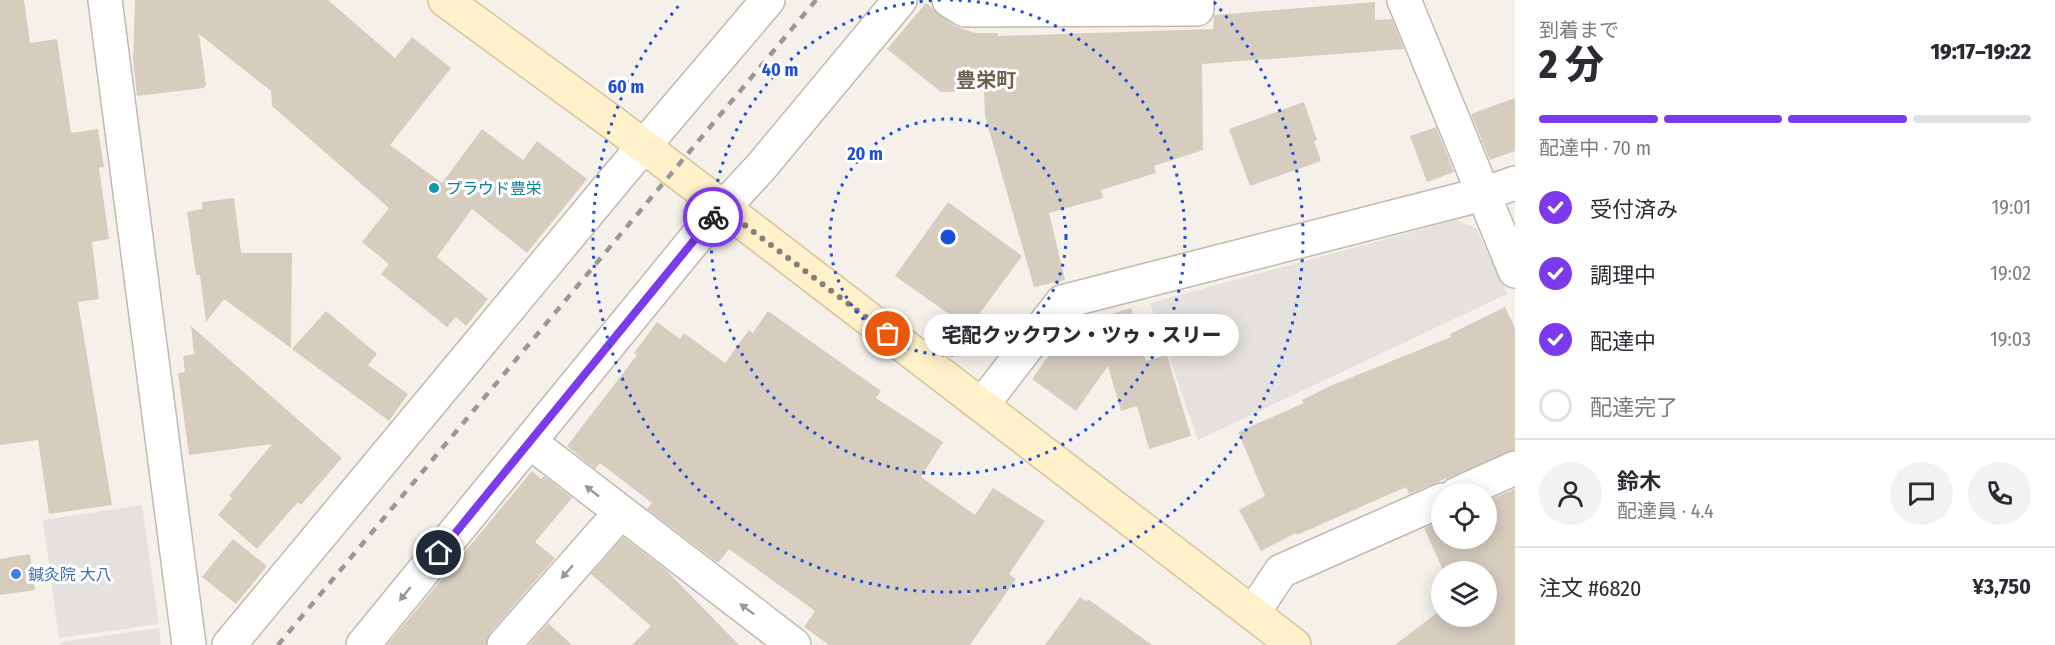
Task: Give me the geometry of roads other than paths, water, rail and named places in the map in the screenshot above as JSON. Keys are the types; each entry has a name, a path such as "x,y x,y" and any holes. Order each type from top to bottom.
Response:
{"street":[{"path":"105,0 189,645"},
{"path":"445,0 982,405 1294,645"},
{"path":"229,645 642,147 768,0"},
{"path":"363,645 721,207 761,167 900,0"},
{"path":"949,0 965,10 1053,11 1197,9 1197,0"},
{"path":"1404,0 1515,271"},
{"path":"982,405 1062,302 1483,194 1515,183"},
{"path":"530,442 784,642"},
{"path":"1481,483 1515,468"},
{"path":"1253,613 1281,571 1431,505"},
{"path":"504,645 620,513"}],"railway":[{"path":"278,645 816,0"}],"place":[{"name":"プラウド豊栄","path":"434,188"},
{"name":"宅配クックワン・ツゥ・スリー","path":"888,334"},
{"name":"鍼灸院 大八","path":"16,574"}],"district":[{"name":"豊栄町","path":"986,80"}]}
